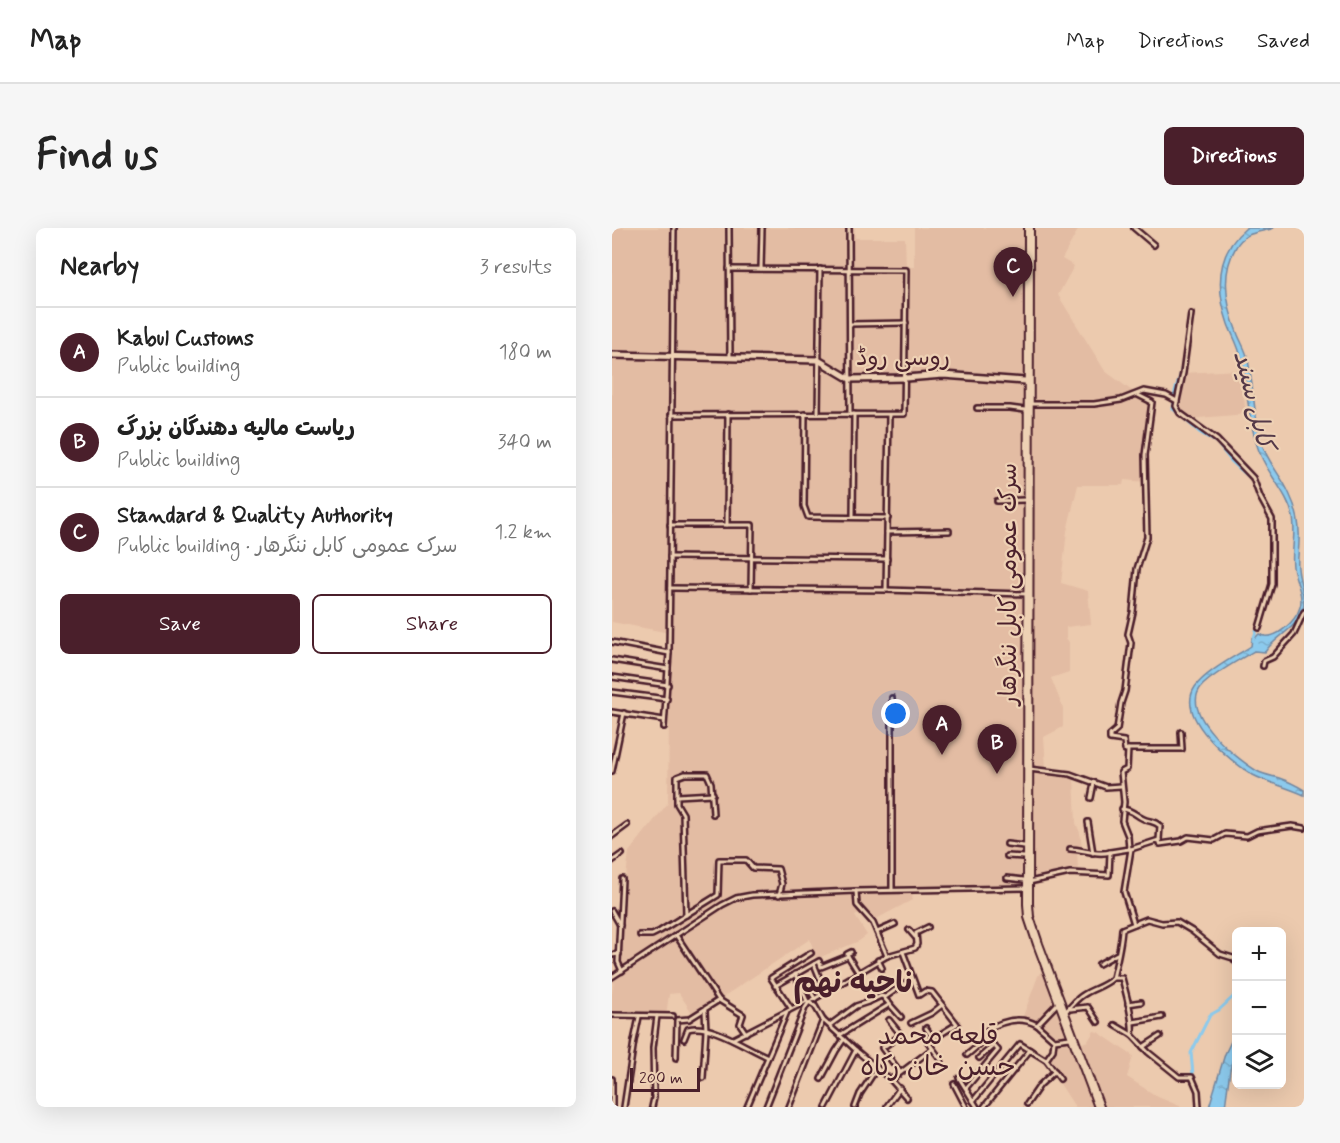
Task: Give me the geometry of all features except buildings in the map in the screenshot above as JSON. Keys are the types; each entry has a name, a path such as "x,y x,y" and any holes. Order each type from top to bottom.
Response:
{"highway":[{"name":"سرک عمومی کابل ننگرهار","path":"1027,407 1025,381 1028,228"},
{"name":"سرک عمومی کابل ننگرهار","path":"1028,228 1026,917 1097,1107"},
{"name":"سرک عمومی کابل ننگرهار","path":"1027,464 1024,857 1029,916 1066,1011 1097,1107"}],"main road":[{"name":"روسی روڈ","path":"612,357 818,360 850,378 906,378 943,375 1025,381"}],"street":[{"path":"664,727 669,653 674,228"},
{"path":"729,228 730,358"},
{"path":"761,269 762,228"},
{"path":"849,228 853,518"},
{"path":"1134,228 1154,245"},
{"path":"671,415 904,414 906,270 729,269"},
{"path":"818,414 820,269"},
{"path":"1191,314 1183,373 1174,400 1176,406 1180,413 1217,440 1253,478 1272,519 1272,584 1259,628"},
{"path":"850,324 906,323"},
{"path":"977,408 1085,404 1121,400 1144,391 1174,400"},
{"path":"1139,394 1152,402 1145,455 1148,537 1137,568 1133,612 1128,633 1131,643 1125,691 1117,729 1110,737 1113,741 1124,741 1125,750 1182,749 1181,732"},
{"path":"805,413 805,513 808,517 888,518"},
{"path":"727,525 728,414"},
{"path":"886,590 889,415"},
{"path":"997,501 1025,500"},
{"path":"669,525 752,525 751,589"},
{"path":"887,532 949,531"},
{"path":"670,556 887,559"},
{"path":"670,588 1027,594"},
{"path":"1263,666 1264,661 1273,657 1294,634 1304,612"},
{"path":"612,642 669,653"},
{"path":"612,660 668,669"},
{"path":"612,677 668,685"},
{"path":"612,692 667,699"},
{"path":"892,698 892,890"},
{"path":"612,712 664,720"},
{"path":"612,771 624,713"},
{"path":"1128,749 1127,769 1121,772 1124,802 1122,821 1130,849 1124,892 1134,924"},
{"path":"1028,769 1070,774 1106,787 1121,786"},
{"path":"686,915 683,814 677,804 677,777 685,774 707,774 713,794 713,814"},
{"path":"1091,798 1094,783"},
{"path":"677,796 713,794"},
{"path":"1122,809 1128,809 1144,819 1155,821 1160,826 1160,844 1181,841 1188,837 1214,840 1225,834 1247,836 1257,831 1292,826 1304,828"},
{"path":"1089,822 1093,853"},
{"path":"612,836 627,825"},
{"path":"1070,849 1106,854 1159,840"},
{"path":"1007,844 1024,846"},
{"path":"612,977 736,898 1026,885 1070,873 1109,875 1110,852"},
{"path":"612,861 622,854"},
{"path":"1007,856 1024,857"},
{"path":"640,935 652,935 718,895 719,861 746,860 753,868 778,869 782,884 779,895"},
{"path":"1007,878 1026,885"},
{"path":"622,879 618,962 622,971"},
{"path":"856,891 857,905 873,923 887,956"},
{"path":"612,911 620,926"},
{"path":"1113,978 1117,954 1121,946 1122,929 1147,919 1162,923 1177,922 1220,954 1232,958"},
{"path":"877,932 895,924"},
{"path":"733,1039 791,1008 814,999 878,960 916,947 917,932 928,927"},
{"path":"909,930 915,937"},
{"path":"676,935 719,1000 743,1015 740,1024 746,1033"},
{"path":"775,986 819,961 821,967 848,956 847,954 851,952"},
{"path":"903,952 919,995 925,991 932,992 957,1024 928,1042 941,1060"},
{"path":"791,1008 775,986 772,976 811,953"},
{"path":"612,955 619,954"},
{"path":"1099,964 1117,954"},
{"path":"848,956 859,973"},
{"path":"878,960 882,968"},
{"path":"814,964 825,991"},
{"path":"795,974 808,1002 815,1006 823,1020 900,1088 907,1098"},
{"path":"1066,1011 1086,992 1098,989 1113,978 1122,978 1133,1022 1132,1035"},
{"path":"830,1025 856,1006 881,996 885,997 904,984"},
{"path":"807,985 814,999"},
{"path":"885,997 901,1017"},
{"path":"676,1058 677,1020 689,1019 705,1011 719,1000"},
{"path":"766,1107 808,1002"},
{"path":"1128,1004 1140,1002"},
{"path":"840,1035 890,1004"},
{"path":"1037,1025 1057,1004"},
{"path":"911,1023 942,1005"},
{"path":"1066,1011 1088,1007 1098,1022"},
{"path":"703,1078 705,1011"},
{"path":"747,1107 787,1011"},
{"path":"612,1015 674,1016"},
{"path":"652,1107 654,1098 653,1048 657,1016"},
{"path":"624,1107 639,1017"},
{"path":"1133,1022 1162,1017"},
{"path":"966,1088 998,1050 983,1033 993,1026 1022,1018 1037,1025 1054,1040 1070,1038"},
{"path":"789,1107 823,1020"},
{"path":"889,1020 901,1035 882,1048 900,1072"},
{"path":"1115,1026 1132,1035 1179,1077 1192,1077 1198,1091 1199,1107"},
{"path":"684,1039 688,1029 694,1027 733,1039 768,1057"},
{"path":"926,1028 933,1038"},
{"path":"1143,1047 1161,1036"},
{"path":"967,1055 987,1038"},
{"path":"821,1079 844,1039"},
{"path":"1046,1060 1053,1050 1054,1040"},
{"path":"973,1101 1020,1044 1046,1060 1060,1079"},
{"path":"979,1058 993,1046"},
{"path":"891,1080 933,1049"},
{"path":"826,1107 856,1050"},
{"path":"987,1106 1030,1050"},
{"path":"855,1107 860,1094 877,1068"},
{"path":"1027,1104 1040,1085 1055,1071"},
{"path":"959,1078 977,1107"},
{"path":"612,1079 612,1107"},
{"path":"954,1084 966,1107"},
{"path":"887,1106 900,1088"}],"shaded area":[{"path":"612,228 855,228 855,238 905,238 906,267 914,267 914,228 1079,228 1062,259 1074,266 1058,295 1105,371 1139,396 1151,401 1145,464 1147,482 1124,480 1123,485 1078,485 1067,531 1061,583 1088,591 1091,624 1066,627 1066,638 1069,642 1069,672 1051,678 1063,708 1063,727 1044,737 1046,768 1074,776 1076,823 1082,846 1077,846 1078,872 1021,890 1015,885 909,888 913,893 912,900 878,918 872,920 861,912 855,916 867,935 859,941 816,959 810,939 694,1016 679,993 669,994 666,1016 612,1015 612,995 629,852 668,803 670,633 612,622"},
{"path":"1240,370 1246,414 1187,419 1177,410 1178,391 1183,373"},
{"path":"1042,970 1067,1039 1080,1044 1088,1041 1094,1031 1098,1032 1133,1056 1127,1077 1158,1097 1182,1107 1075,1107 1046,1062 1054,1050 1054,1041 1043,1029 1022,1019"}],"water":[{"name":"کابل سيند","path":"1246,228 1274,228 1248,235 1236,247 1228,268 1228,302 1234,325 1247,356 1261,441 1267,456 1286,486 1296,510 1299,535 1298,568 1304,604 1299,619 1265,652 1254,651 1218,673 1201,687 1197,698 1198,710 1214,735 1237,757 1257,771 1286,780 1304,790 1304,795 1253,775 1231,760 1208,737 1192,711 1191,699 1200,681 1251,646 1252,638 1254,639 1259,634 1271,636 1284,629 1298,613 1301,602 1293,567 1294,530 1291,509 1265,464 1257,444 1240,354 1228,324 1222,298 1221,272 1224,260 1236,238"},
{"path":"1232,1039 1232,1062 1225,1107 1209,1107 1225,1054"}],"waterway":[{"path":"1186,344 1173,409 1199,432 1217,443 1232,462 1251,479 1262,504"},
{"path":"1271,556 1271,580"},
{"path":"1253,640 1261,618"},
{"path":"1199,1093 1193,1075 1191,1053 1210,1015 1232,998"}],"place":[{"name":"Standard & Quality Authority","path":"1013,297"},
{"name":"Kabul Customs","path":"942,755"},
{"name":"ریاست مالیه دهندگان بزرگ","path":"997,774"}],"district":[{"name":"ناحیه نهم","path":"853,983"},
{"name":"قلعه محمد حسن خان رکاه","path":"938,1052"}]}
